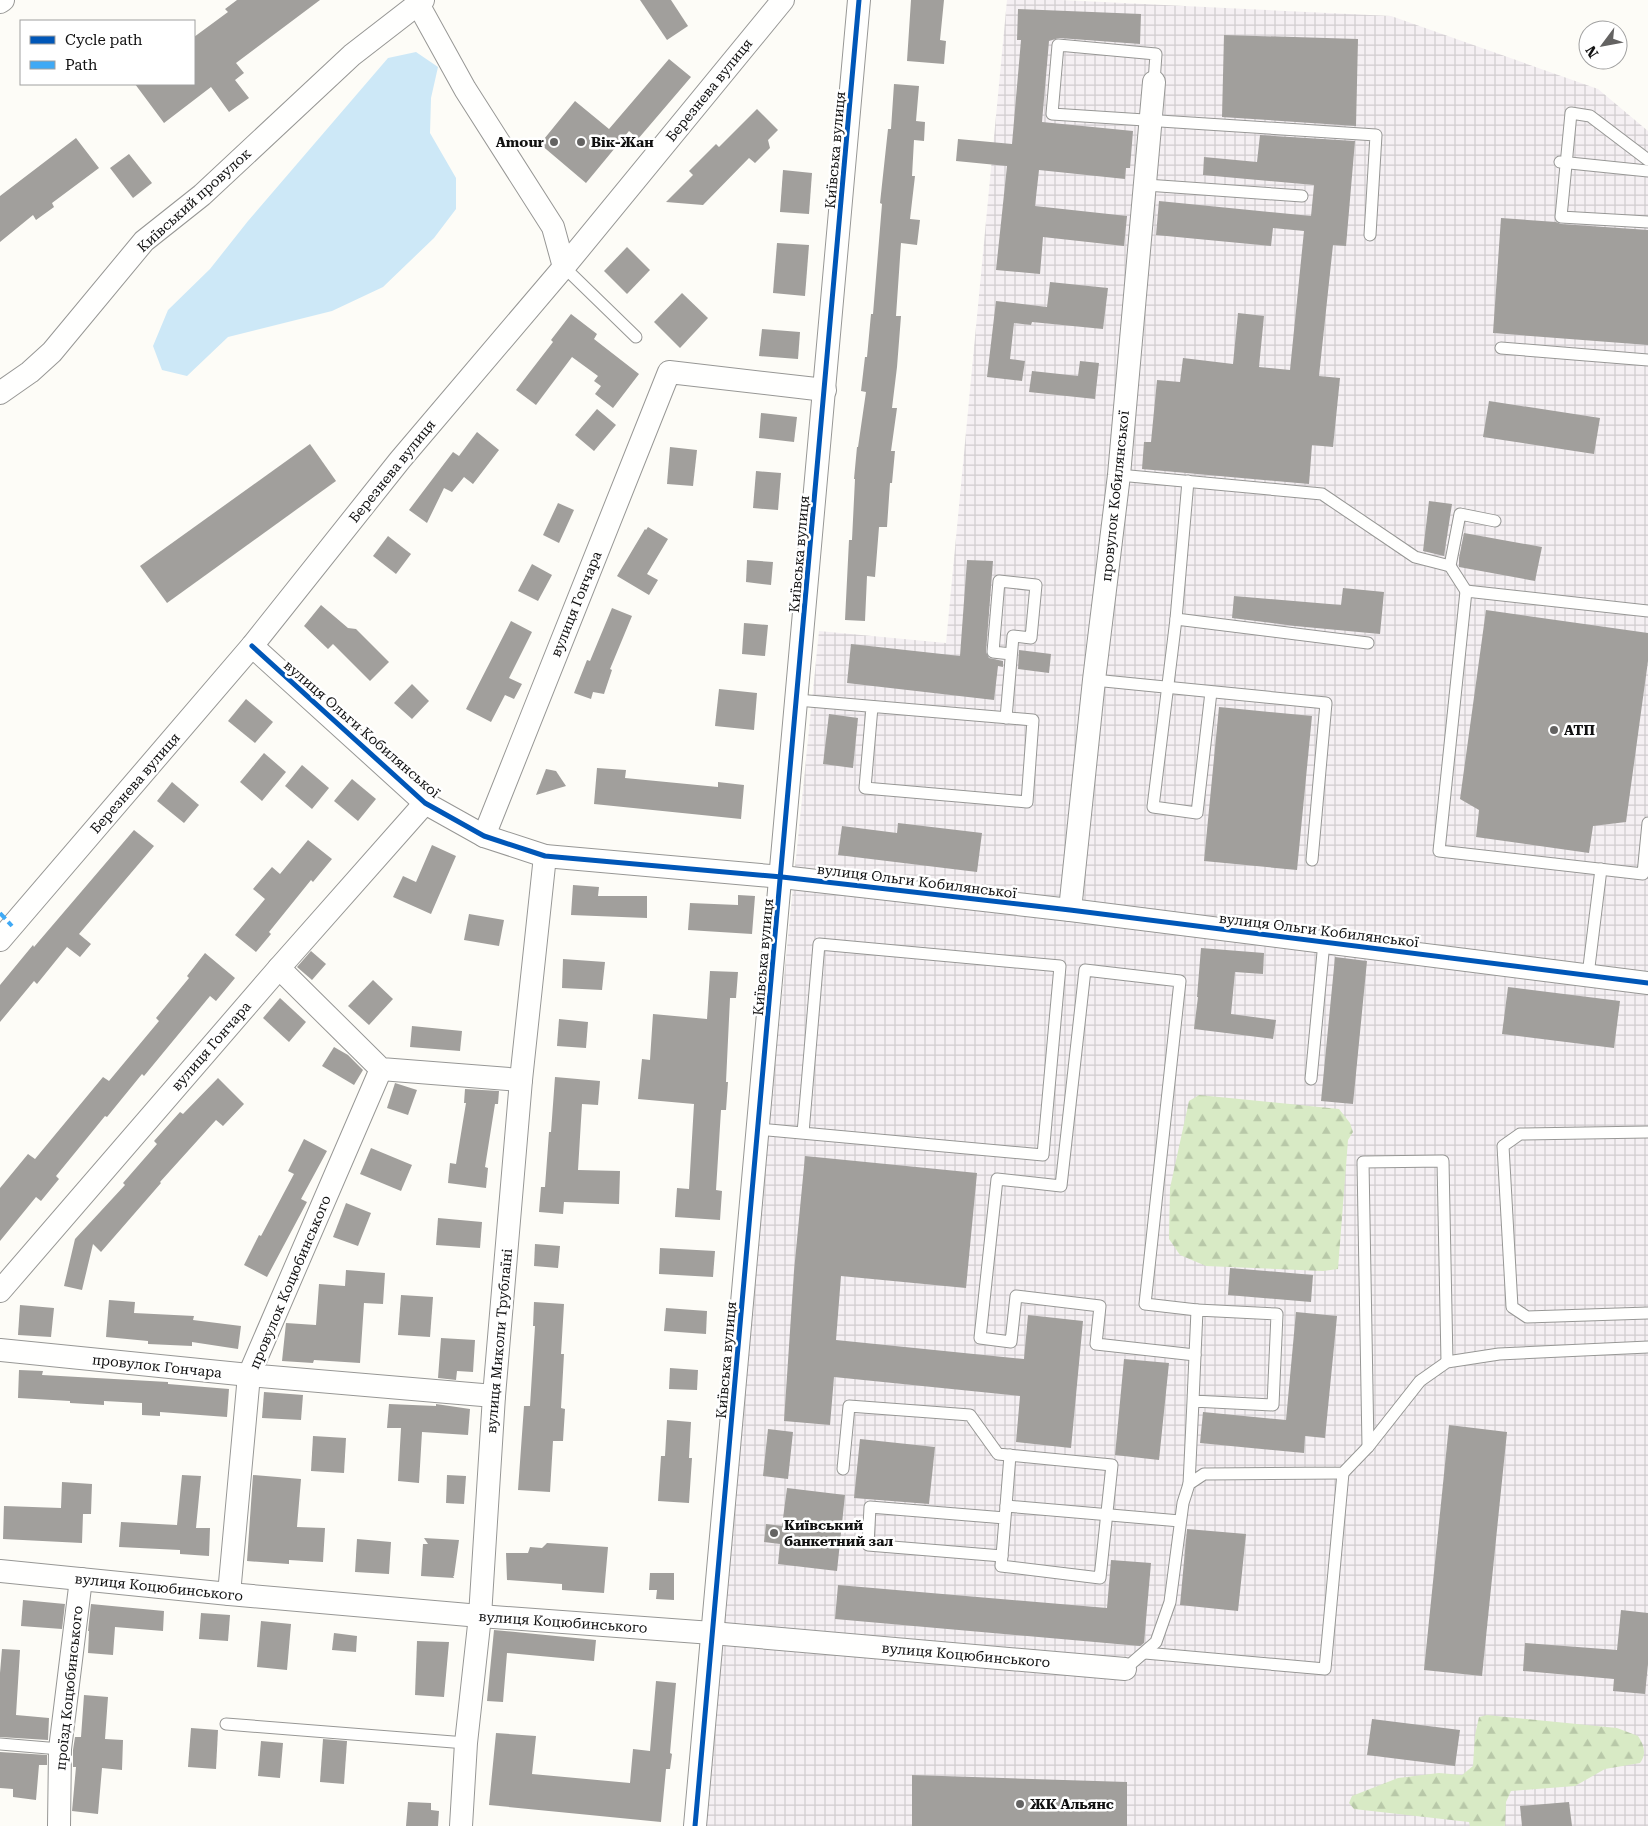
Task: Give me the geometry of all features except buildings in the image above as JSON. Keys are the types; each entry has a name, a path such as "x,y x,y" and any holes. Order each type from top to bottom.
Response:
{"street":[{"name":"Березнева вулиця","path":"0,940 252,646 400,460 564,267 783,0"},
{"name":"Київська вулиця","path":"695,1826 782,877 859,0"},
{"path":"419,1 465,89 553,227 564,267"},
{"name":"Київський провулок","path":"0,393 30,372 52,352 144,241 202,195 352,55 419,1"},
{"name":"провулок Кобилянської","path":"1070,910 1094,680 1119,475 1154,82"},
{"name":"вулиця Гончара","path":"484,836 669,372 825,390"},
{"name":"вулиця Ольги Кобилянської","path":"252,646 425,803 484,836 545,856 782,877 1070,910 1648,983"},
{"name":"вулиця Гончара","path":"0,1291 279,968 425,803"},
{"name":"вулиця Миколи Трублаїні","path":"462,1826 466,1743 480,1616 494,1396 521,1080 545,856"},
{"path":"279,968 381,1069 521,1080"},
{"name":"провулок Коцюбинського","path":"229,1594 249,1375 381,1069"},
{"name":"провулок Гончара","path":"0,1350 249,1375 494,1396"},
{"name":"вулиця Коцюбинського","path":"0,1571 229,1594 480,1616 712,1633 1125,1670"},
{"name":"проїзд Коцюбинського","path":"59,1826 60,1749 81,1579"}],"lane":[{"path":"1154,82 1156,54 1058,45 1052,114 1151,122 1376,135 1370,235"},
{"path":"1648,160 1590,116 1571,113 1563,163 1561,217 1648,222"},
{"path":"1563,163 1648,171"},
{"path":"1146,185 1302,196"},
{"path":"564,267 636,337"},
{"path":"1501,348 1648,360"},
{"path":"1119,475 1322,494 1415,557 1450,566 1466,591 1439,851 1643,874 1648,823"},
{"path":"1188,481 1176,619 1153,807 1197,813 1211,692"},
{"path":"1450,566 1460,514 1495,521"},
{"path":"1006,718 1013,636 1031,638 1036,584 999,581 993,652 1011,654"},
{"path":"1466,591 1648,611"},
{"path":"1176,619 1368,643"},
{"path":"1094,680 1326,703 1312,860"},
{"path":"797,700 1033,720 1027,802 865,788 872,707"},
{"path":"1588,975 1601,869"},
{"path":"1311,1079 1324,942"},
{"path":"758,1129 1043,1155 1060,966 819,944 802,1133"},
{"path":"1193,1401 1273,1405 1277,1314 1197,1310 1145,1304 1180,981 1085,970 1062,1186 998,1179 980,1338 1011,1342 1016,1296 1100,1306 1096,1344 1195,1355"},
{"path":"1648,1132 1520,1134 1503,1146 1512,1307 1527,1317 1648,1313"},
{"path":"1368,1448 1363,1162 1443,1161 1447,1362"},
{"path":"1125,1670 1156,1642 1170,1602 1182,1503 1189,1484 1197,1310"},
{"path":"1145,1653 1325,1669 1343,1473 1368,1448 1420,1381 1447,1362 1499,1354 1648,1347"},
{"path":"843,1469 849,1406 970,1415 998,1454 1010,1455 1112,1465 1100,1578 1001,1566 1010,1455"},
{"path":"1189,1484 1204,1474 1343,1473"},
{"path":"1002,1556 868,1545 870,1507 1108,1514 1180,1520"},
{"path":"226,1724 466,1743"},
{"path":"0,1744 60,1749"}],"shaded area":[{"path":"1007,0 1061,0 1391,16 1598,89 1648,131 1648,1826 698,1826 819,631 946,643"}],"green space":[{"path":"1199,1095 1339,1109 1350,1123 1353,1132 1348,1140 1338,1269 1323,1271 1206,1266 1180,1255 1169,1239 1170,1188 1189,1101"},
{"path":"1487,1715 1617,1728 1638,1736 1644,1753 1640,1763 1605,1769 1575,1786 1511,1791 1506,1802 1505,1826 1470,1826 1469,1822 1354,1809 1349,1803 1352,1796 1398,1778 1439,1773 1462,1775 1473,1766 1475,1735 1479,1717"}],"water":[{"path":"416,52 438,67 431,98 430,133 456,178 456,209 434,238 383,287 332,311 228,337 187,376 162,370 153,346 168,310 210,269 248,221 388,58"}],"marked path":[{"path":"0,913 12,926"}],"cycle path":[{"path":"695,1826 859,0"},
{"path":"252,646 425,803 484,836 545,856 782,877 1070,910 1648,983"}],"place":[{"name":"Amour","path":"554,142"},
{"name":"Вік-Жан","path":"581,142"},
{"name":"АТП","path":"1554,730"},
{"name":"Київський банкетний зал","path":"774,1533"},
{"name":"ЖК Альянс","path":"1020,1804"}]}
